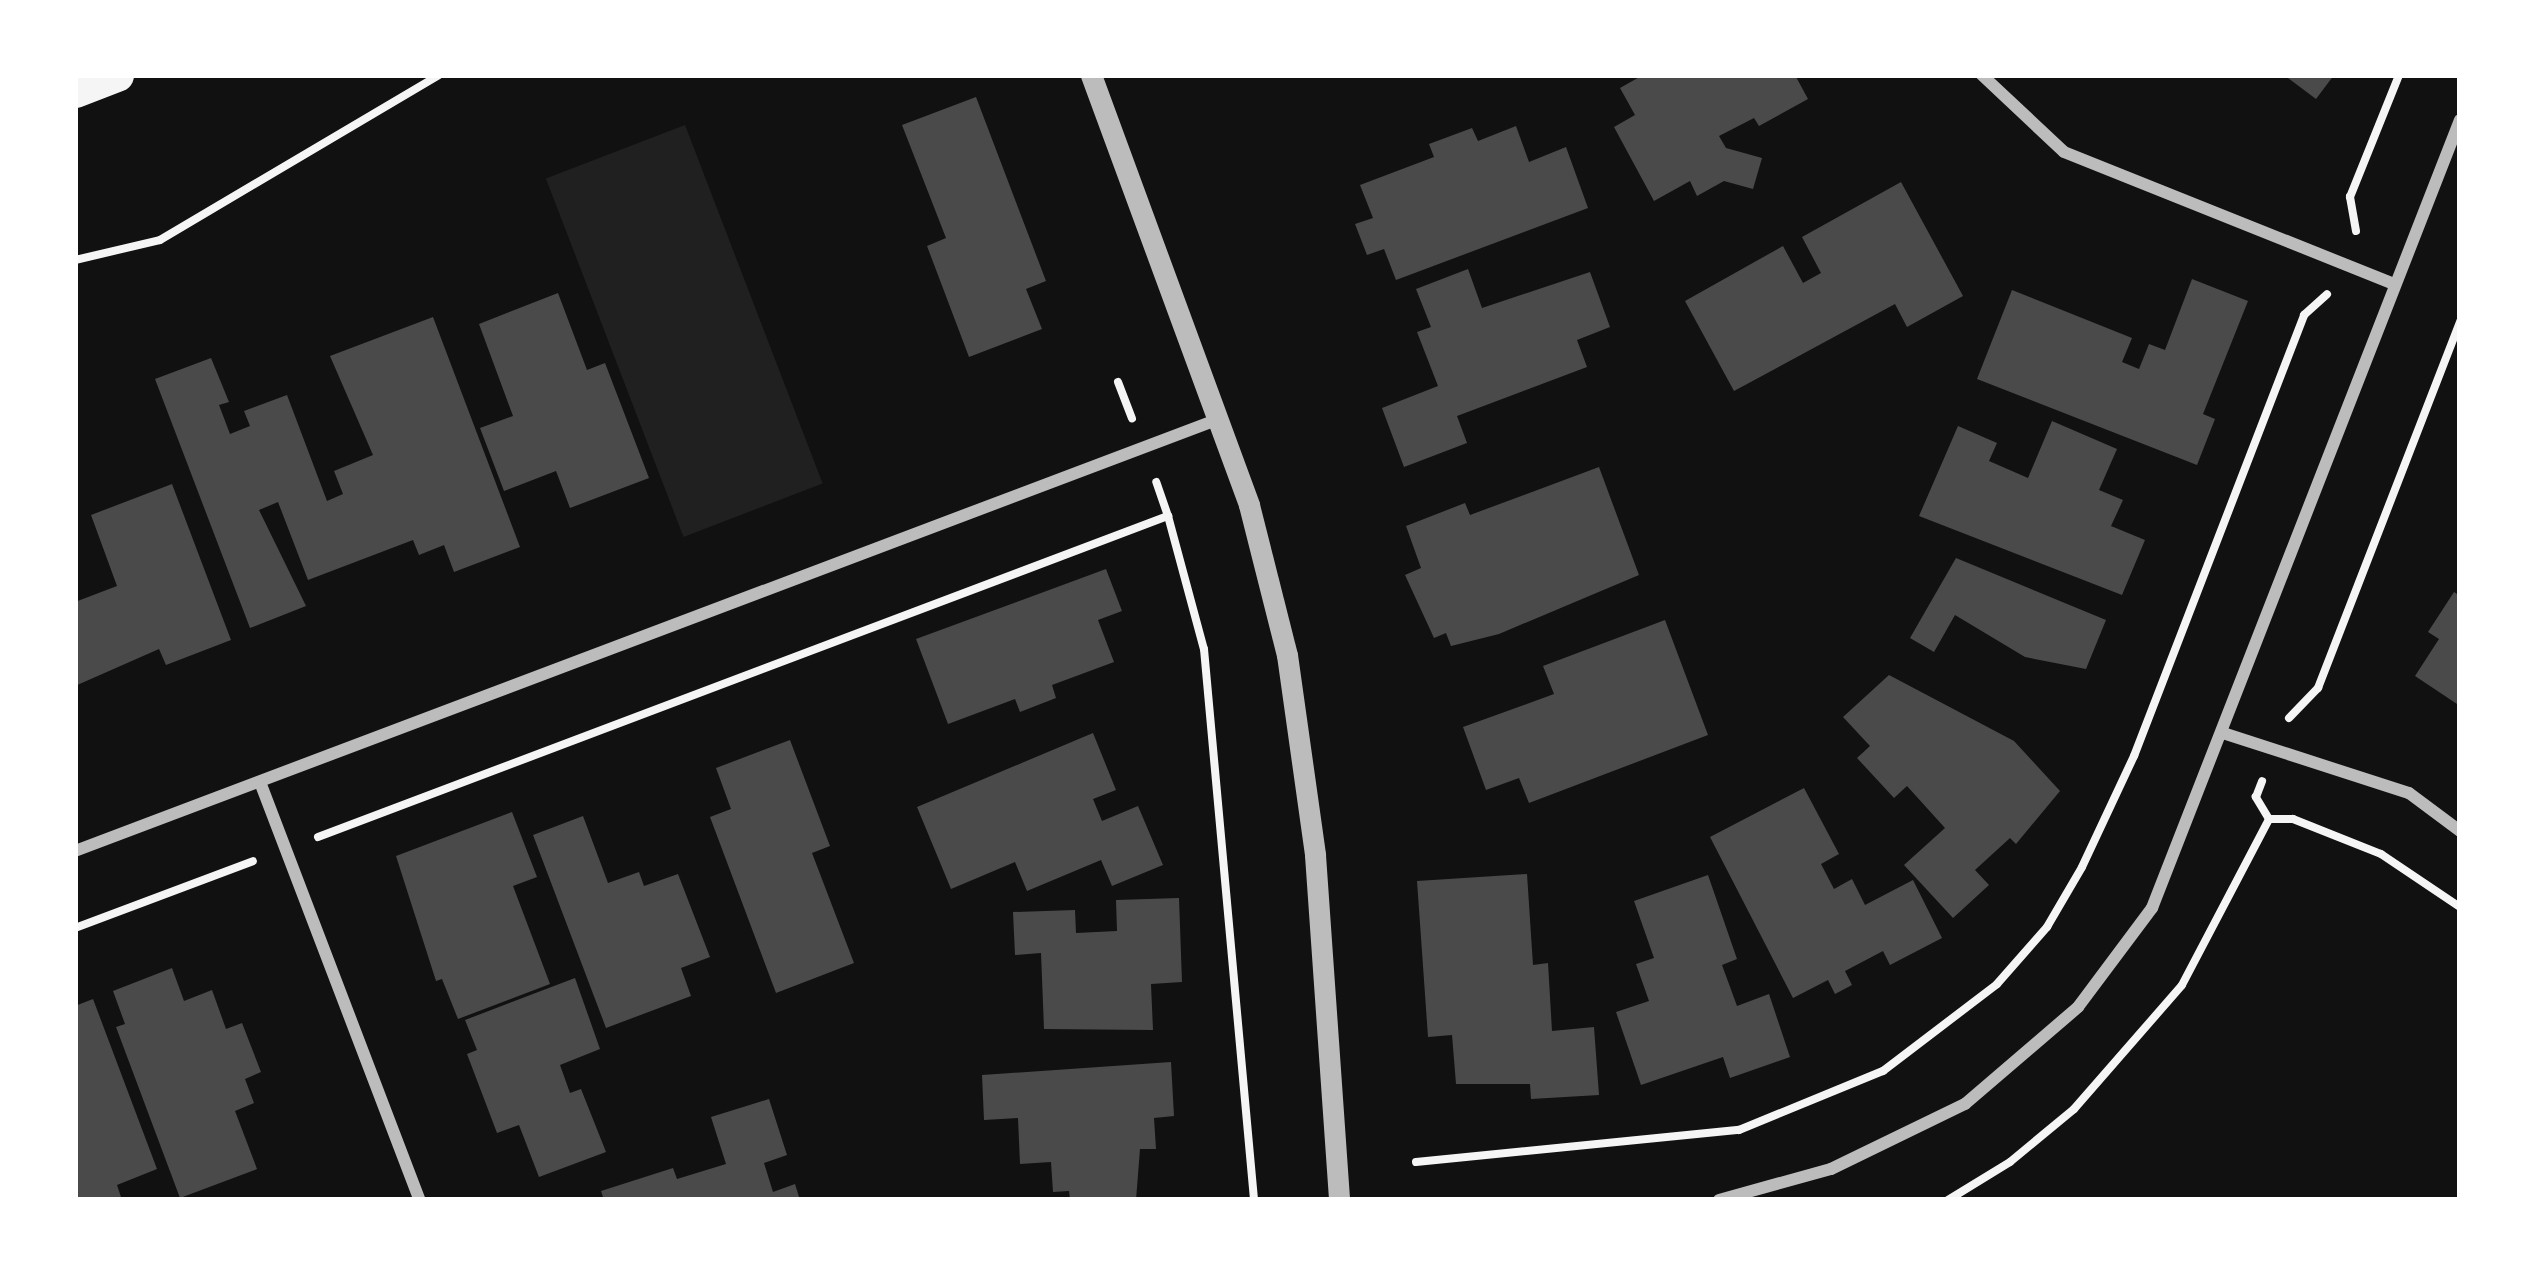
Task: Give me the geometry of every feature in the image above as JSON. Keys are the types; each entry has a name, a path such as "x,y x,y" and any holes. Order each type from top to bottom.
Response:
{"highway":[{"path":"75,91 117,75"}],"street":[{"path":"1091,75 1219,418 1270,579 1304,748 1339,1200"},
{"path":"1982,75 2064,152 2392,283"},
{"path":"1719,1200 1781,1187 1883,1148 1965,1104 2034,1050 2078,1007 2152,908 2226,734 2392,283 2460,120"},
{"path":"75,851 1219,418"},
{"path":"2226,734 2409,793 2460,831"},
{"path":"260,782 420,1200"}],"path":[{"path":"75,260 160,240 439,75"},
{"path":"1416,1162 1738,1130 1883,1071 1997,984 2047,927 2082,867 2134,756 2305,315 2323,301 2343,265 2360,221 2350,197 2399,75"},
{"path":"2269,819 2256,797 2273,750 2296,703 2318,688 2460,321"},
{"path":"1118,382 1168,516 1204,649 1255,1200"},
{"path":"75,928 1168,516"},
{"path":"2269,819 2293,819 2381,854 2460,908"},
{"path":"1948,1200 2010,1162 2133,1046 2182,985 2269,819"}],"shaded area":[{"path":"685,125 823,483 684,537 546,178"}],"building":[{"path":"1643,75 1795,75 1808,99 1759,126 1754,118 1719,136 1726,148 1762,158 1753,189 1724,181 1697,196 1690,181 1654,201 1614,127 1635,115 1620,88"},
{"path":"2284,75 2334,75 2316,99"},
{"path":"976,97 1046,281 1026,289 1042,329 969,357 927,246 946,238 902,125"},
{"path":"1516,126 1529,162 1566,147 1588,208 1396,280 1384,249 1367,255 1355,224 1373,218 1360,185 1434,157 1429,144 1472,128 1478,141"},
{"path":"1901,182 1963,296 1907,327 1895,304 1734,391 1685,301 1783,246 1803,283 1821,273 1802,237"},
{"path":"1468,269 1482,308 1590,272 1610,327 1577,340 1587,367 1457,416 1467,443 1404,467 1382,408 1438,386 1417,332 1431,327 1416,289"},
{"path":"2192,279 2248,301 2203,414 2215,419 2197,465 1977,379 2012,290 2132,338 2122,362 2139,369 2149,344 2165,350"},
{"path":"558,293 587,370 605,363 649,478 570,508 556,471 504,491 480,428 513,416 479,324"},
{"path":"433,317 520,547 454,572 444,545 419,555 413,540 308,580 278,502 259,510 306,606 250,628 155,379 211,358 229,402 219,405 230,434 250,426 244,411 287,395 327,501 343,494 334,471 373,455 330,356"},
{"path":"2052,421 2117,449 2099,490 2123,500 2111,526 2145,540 2122,595 1919,516 1958,426 1997,443 1989,461 2028,478"},
{"path":"1599,467 1639,575 1499,634 1451,646 1446,633 1434,638 1405,575 1421,568 1406,526 1465,503 1470,515"},
{"path":"172,484 231,640 166,665 159,649 75,686 75,602 117,586 91,515"},
{"path":"1956,558 2106,620 2086,669 2025,657 1955,615 1934,652 1910,638"},
{"path":"1106,569 1122,611 1098,620 1114,662 1052,685 1056,698 1020,712 1015,699 948,724 916,639"},
{"path":"2454,592 2460,596 2460,706 2415,676 2439,639 2428,632"},
{"path":"1665,620 1708,735 1529,803 1519,778 1486,790 1463,727 1554,694 1543,666"},
{"path":"1889,675 2014,741 2060,791 2016,844 2010,838 1975,870 1989,885 1953,918 1904,865 1945,828 1907,786 1894,798 1857,758 1870,746 1843,717"},
{"path":"1093,733 1116,790 1093,799 1102,821 1138,806 1163,865 1112,886 1101,860 1027,891 1015,862 951,889 917,807"},
{"path":"790,740 830,846 812,853 854,963 776,993 710,817 731,809 716,768"},
{"path":"1804,788 1839,854 1821,864 1834,889 1852,879 1865,905 1913,880 1942,938 1890,965 1883,951 1845,971 1852,985 1835,994 1828,980 1793,998 1710,837"},
{"path":"512,812 537,877 513,886 550,984 458,1019 442,979 436,981 396,856"},
{"path":"583,816 608,883 639,872 644,886 678,874 710,957 681,968 691,996 606,1028 533,835"},
{"path":"1527,874 1533,965 1548,963 1552,1031 1594,1027 1599,1095 1531,1099 1530,1084 1456,1084 1452,1035 1428,1037 1417,881"},
{"path":"1708,875 1737,959 1722,965 1737,1006 1769,994 1790,1057 1730,1078 1723,1057 1641,1085 1616,1012 1649,1001 1636,964 1654,958 1634,901"},
{"path":"1179,898 1182,982 1151,984 1153,1030 1044,1029 1041,953 1015,955 1013,912 1075,910 1076,933 1117,931 1116,900"},
{"path":"172,968 184,1001 212,990 226,1029 242,1023 261,1072 245,1079 254,1103 235,1111 257,1169 180,1198 116,1027 125,1024 113,991"},
{"path":"575,978 600,1049 560,1065 570,1093 581,1089 606,1152 539,1177 519,1125 497,1133 467,1054 477,1050 465,1020"},
{"path":"93,999 157,1169 117,1185 122,1200 75,1200 75,1006"},
{"path":"1171,1062 1174,1116 1154,1118 1156,1149 1140,1149 1136,1200 1070,1200 1069,1191 1053,1192 1051,1162 1020,1164 1018,1118 984,1120 982,1075"},
{"path":"769,1099 787,1155 764,1163 773,1192 795,1184 800,1200 604,1200 601,1191 673,1168 677,1179 726,1164 711,1117"}]}
